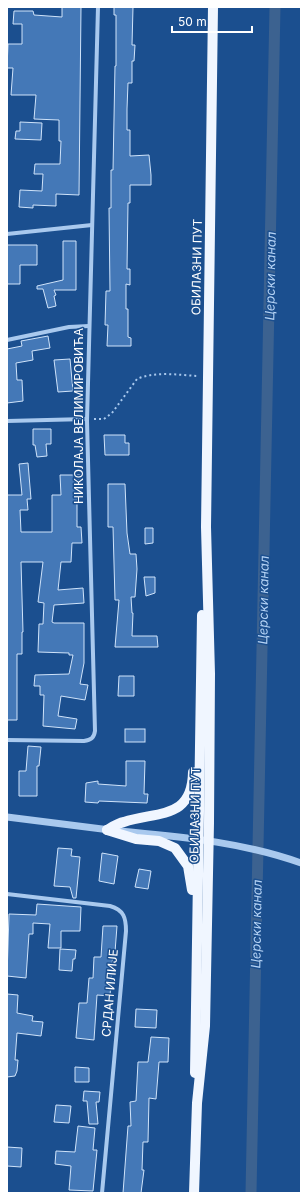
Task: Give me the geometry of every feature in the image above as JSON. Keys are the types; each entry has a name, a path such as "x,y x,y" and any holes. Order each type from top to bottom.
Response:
{"main road":[{"name":"ОБИЛАЗНИ ПУТ","path":"197,1103 195,1058 210,688 206,527 213,7"},
{"name":"ОБИЛАЗНИ ПУТ","path":"194,1193 197,1103 205,1026 201,653 203,568 206,527"},
{"path":"107,830 123,822 169,812 181,805 190,793 193,776 196,666 201,653"},
{"path":"107,830 136,838 159,841 175,848 188,866 193,906 190,1029 195,1058"}],"street":[{"name":"НИКОЛАЈА ВЕЛИМИРОВИЋА","path":"7,740 84,741 90,740 94,736 95,731 87,419 98,7"},
{"path":"7,234 92,225"},
{"path":"7,340 70,327 89,326"},
{"path":"7,421 87,419"},
{"path":"7,817 107,830 204,839 244,847 299,862"},
{"name":"СРДАН ИЛИЈЕ","path":"7,894 110,906 121,911 125,919 126,931 102,1193"}],"path":[{"path":"87,419 104,418 108,416 137,380 146,376 208,377"}],"building":[{"path":"62,7 81,7 79,195 56,194 56,206 33,205 33,208 19,207 20,190 42,191 43,174 34,174 35,164 60,164 61,141 59,141 59,120 34,119 36,95 11,95 13,68 7,68 8,44 22,44 22,24 13,24 14,11 33,11 34,15 62,17"},
{"path":"114,7 133,7 132,45 135,45 134,61 132,61 132,83 128,83 127,130 130,130 130,156 149,155 151,175 151,185 130,185 130,203 128,203 127,269 130,269 130,285 126,284 126,309 128,309 128,337 131,338 131,346 107,346 108,325 105,325 106,291 110,291 109,208 111,208 111,170 113,170 116,66 116,15 114,15"},
{"path":"20,122 42,123 41,140 15,139 16,131 20,131"},
{"path":"63,241 76,241 76,290 54,290 56,295 54,296 56,306 48,308 43,289 37,289 37,286 63,280"},
{"path":"7,245 37,245 37,265 20,265 20,284 7,284"},
{"path":"48,336 50,348 32,351 33,360 16,363 17,380 22,380 23,401 7,403 7,349 22,346 21,341"},
{"path":"70,359 73,391 58,392 54,360"},
{"path":"33,429 51,429 51,444 46,444 47,456 37,457 35,445 33,445"},
{"path":"104,435 125,435 125,443 129,443 129,455 105,455"},
{"path":"28,463 31,499 27,499 28,510 20,510 21,532 52,532 52,495 61,495 60,475 81,475 81,491 77,491 77,527 81,527 82,543 72,543 71,562 61,562 58,590 83,588 84,603 54,605 52,622 84,623 84,663 80,684 88,685 85,700 61,696 58,716 77,719 75,729 43,726 44,695 40,695 40,686 34,686 35,675 69,674 73,655 69,655 69,653 38,652 39,624 43,624 44,603 38,602 43,562 21,562 23,632 22,654 17,654 17,720 7,720 7,495 22,495 19,464"},
{"path":"108,484 125,484 127,533 130,554 136,554 137,569 135,597 131,597 133,613 132,636 157,636 158,647 115,647 119,600 115,600 113,527 108,527"},
{"path":"145,528 153,528 153,543 145,544"},
{"path":"144,577 155,577 155,593 146,596"},
{"path":"119,676 134,676 134,696 118,696"},
{"path":"125,729 145,729 145,742 125,742"},
{"path":"28,746 41,747 39,766 37,766 37,796 19,796 19,771 26,771"},
{"path":"126,761 145,761 144,794 148,794 147,803 99,801 98,803 85,802 86,783 98,781 98,784 126,786"},
{"path":"58,848 72,849 71,856 80,857 76,898 73,898 70,887 54,886"},
{"path":"102,853 118,856 114,884 99,881"},
{"path":"139,869 151,871 148,889 135,887"},
{"path":"37,904 81,907 80,931 61,931 61,948 48,948 50,924 33,923 33,934 29,934 26,978 7,976 9,914 36,915"},
{"path":"103,926 117,926 115,952 113,951 110,996 97,995 94,1040 76,1038 79,1003 87,1003 89,978 93,978 94,957 101,957"},
{"path":"60,949 76,950 75,959 73,959 72,971 59,970"},
{"path":"7,994 18,995 17,1013 33,1016 32,1021 43,1022 41,1036 17,1033 15,1060 18,1060 17,1071 15,1076 7,1077"},
{"path":"136,1009 157,1010 156,1028 135,1027"},
{"path":"151,1037 169,1038 168,1062 159,1062 156,1099 149,1098 148,1142 143,1142 142,1170 144,1170 141,1193 123,1193 128,1126 131,1126 130,1102 136,1101 138,1062 148,1062"},
{"path":"75,1067 89,1068 89,1082 75,1082"},
{"path":"84,1091 100,1092 99,1102 96,1102 98,1124 89,1124 87,1101 83,1101"},
{"path":"56,1105 71,1106 69,1123 54,1122"},
{"path":"78,1126 95,1128 93,1150 97,1150 93,1191 69,1190 71,1166 55,1164 56,1151 75,1152"},
{"path":"7,1147 22,1148 21,1167 7,1166"}],"waterway":[{"name":"Церски канал","path":"251,1193 275,7"}]}
